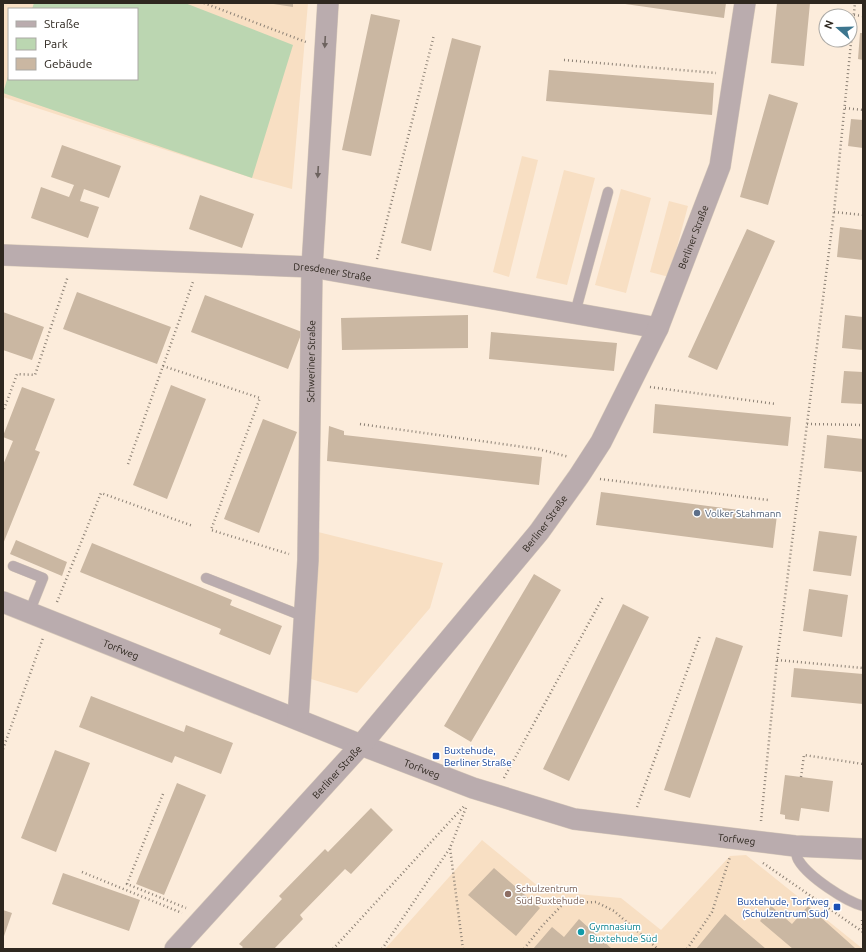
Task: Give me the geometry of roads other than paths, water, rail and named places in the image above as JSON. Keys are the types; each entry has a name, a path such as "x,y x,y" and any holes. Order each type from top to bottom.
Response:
{"street":[{"name":"Schweriner Straße","path":"298,720 308,560 312,266 328,3"},
{"name":"Berliner Straße","path":"175,949 361,745 539,532 584,469 601,442 658,328 720,166 745,3"},
{"name":"Dresdener Straße","path":"3,255 312,266 658,328"},
{"name":"Torfweg","path":"3,602 361,745 473,788 574,819 732,839 759,851 795,846 863,849"}],"lane":[{"path":"575,313 608,192"},
{"path":"13,566 43,578 29,613"},
{"path":"206,578 305,617"},
{"path":"795,846 796,855 799,862 815,878 843,898 863,906"}],"place":[{"name":"Volker Stahmann","path":"697,513"},
{"name":"Buxtehude, Berliner Straße","path":"436,756"},
{"name":"Schulzentrum Süd Buxtehude","path":"508,894"},
{"name":"Buxtehude, Torfweg (Schulzentrum Süd)","path":"837,907"},
{"name":"Gymnasium Buxtehude Süd","path":"581,932"}]}
